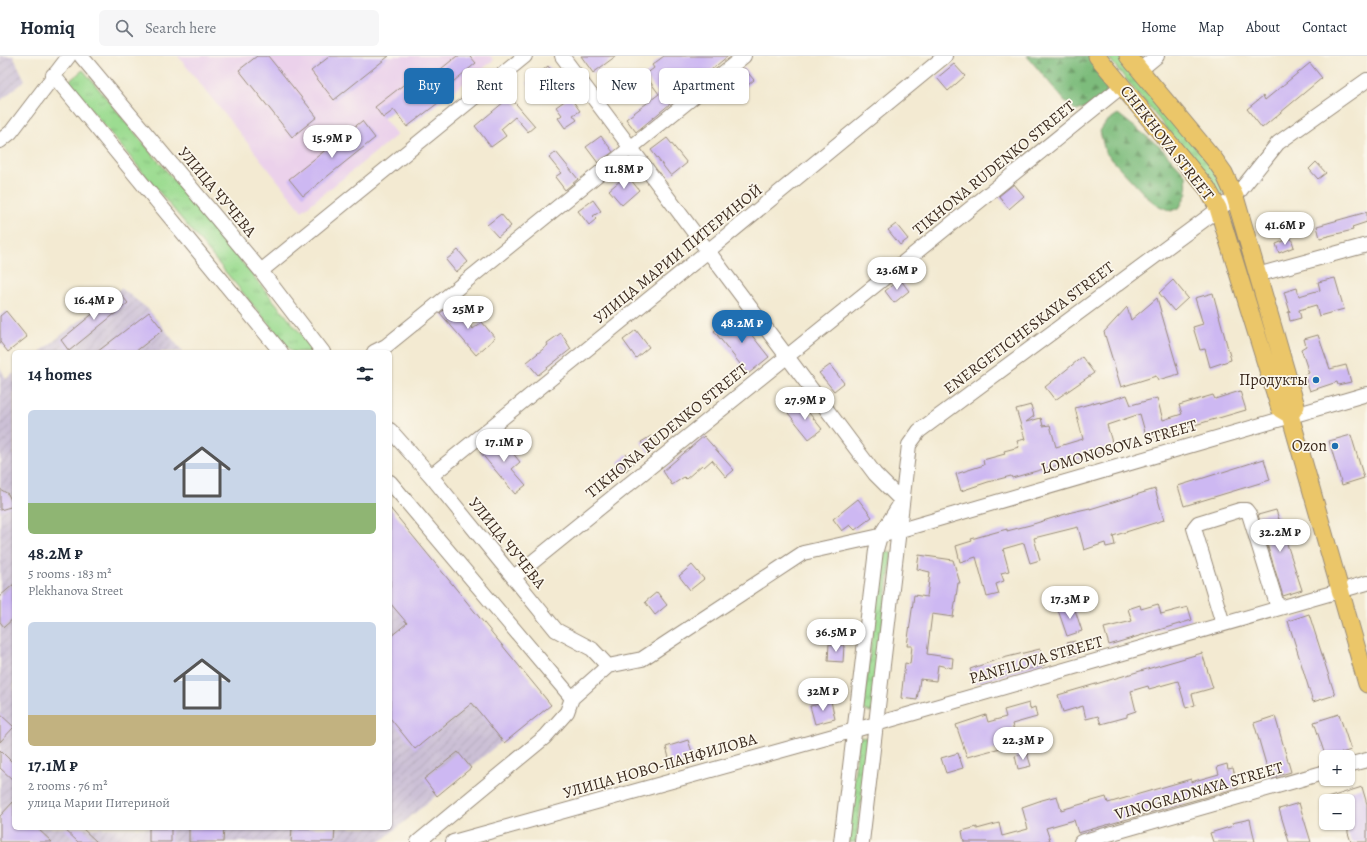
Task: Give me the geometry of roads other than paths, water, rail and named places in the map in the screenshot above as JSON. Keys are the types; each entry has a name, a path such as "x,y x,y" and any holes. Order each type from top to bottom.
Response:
{"main road":[{"name":"CHEKHOVA STREET","path":"1097,56 1207,188 1218,208 1280,409 1290,415 1367,684"},
{"name":"CHEKHOVA STREET","path":"1128,56 1214,159 1224,173 1235,197 1296,406 1290,415"}],"street":[{"path":"0,141 11,132 69,56"},
{"name":"УЛИЦА ЧУЧЕВА","path":"81,56 260,271 321,350"},
{"path":"260,271 525,56"},
{"path":"562,56 875,474 902,501"},
{"path":"378,350 386,346 744,56"},
{"name":"УЛИЦА МАРИИ ПИТЕРИНОЙ","path":"431,476 708,252 945,56"},
{"path":"1140,70 1157,56"},
{"path":"53,75 279,350"},
{"path":"1235,197 1278,143 1367,80"},
{"name":"TIKHONA RUDENKO STREET","path":"514,577 1122,86"},
{"name":"ENERGETICHESKAYA STREET","path":"862,842 909,445 919,431 1218,208 1235,197"},
{"path":"1257,275 1367,244"},
{"name":"LOMONOSOVA STREET","path":"608,666 642,659 803,553 880,536 1290,415 1367,394"},
{"name":"УЛИЦА ЧУЧЕВА","path":"392,432 431,476 556,630 592,649 608,666"},
{"path":"392,484 572,698"},
{"name":"ENERGETICHESKAYA STREET","path":"841,842 876,550 880,536 902,501"},
{"path":"1223,624 1194,528 1198,523 1240,510 1246,510 1249,514 1278,608"},
{"name":"PANFILOVA STREET","path":"876,723 1367,583"},
{"path":"418,842 545,737 567,712 572,698 608,666"},
{"name":"УЛИЦА НОВО-ПАНФИЛОВА","path":"453,842 876,723"},
{"path":"1355,763 1367,760"},
{"name":"VINOGRADNAYA STREET","path":"1081,842 1319,774"}],"place":[{"name":"Продукты","path":"1316,380"},
{"name":"Ozon","path":"1335,446"}]}
